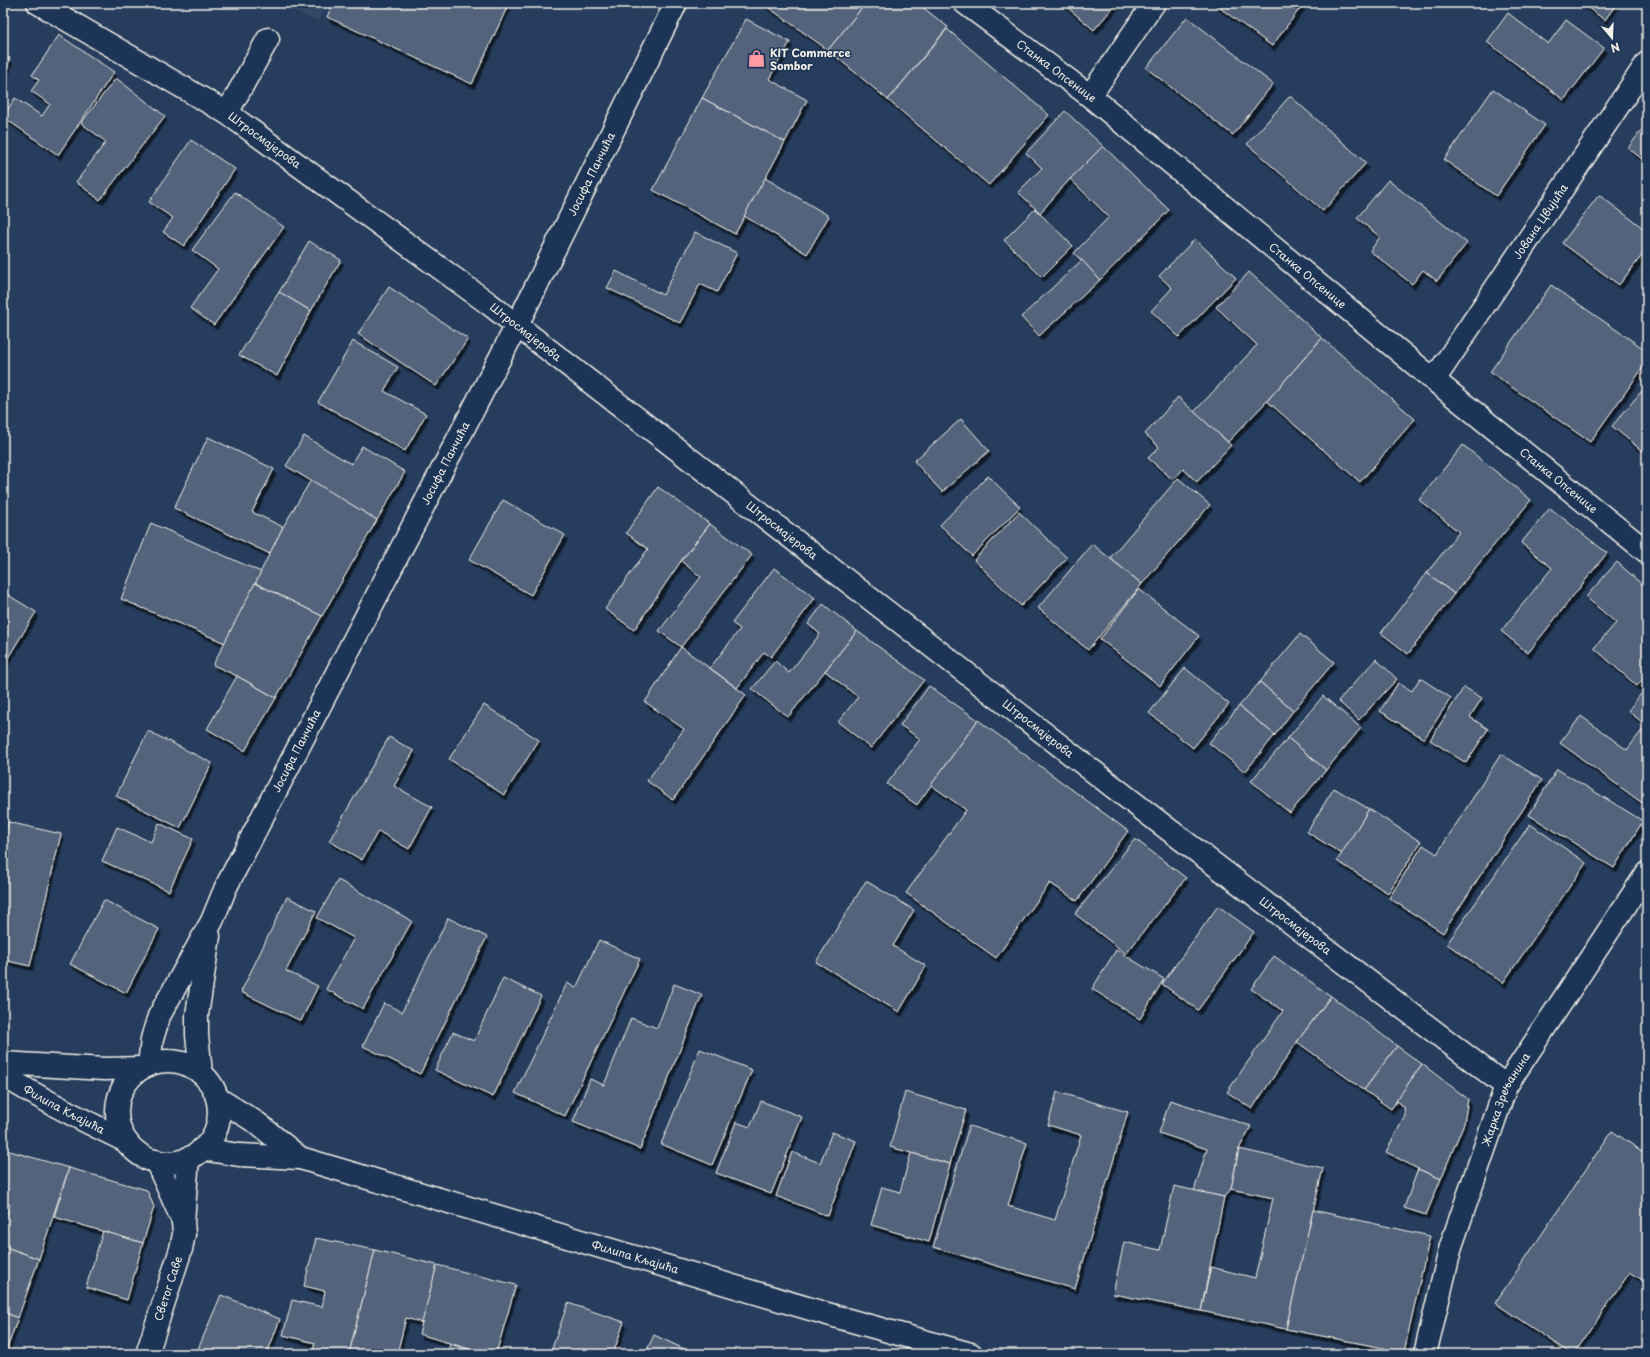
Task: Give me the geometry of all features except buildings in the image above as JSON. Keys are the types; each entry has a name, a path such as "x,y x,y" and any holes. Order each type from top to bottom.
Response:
{"street":[{"name":"Штросмајерова","path":"38,3 227,112 517,325 1147,813 1506,1086"},
{"name":"Јосифа Панчића","path":"145,1067 159,1016 212,921 226,886 517,325 676,3"},
{"name":"Станка Опсенице","path":"965,3 1090,96 1434,380 1647,552"},
{"path":"1090,96 1154,3"},
{"path":"227,112 268,39"},
{"name":"Јована Цвијића","path":"1434,380 1647,63"},
{"name":"Жарка Зрењанина","path":"1425,1354 1451,1246 1506,1086 1647,873"},
{"name":"Јосифа Панчића","path":"201,1073 197,1035 197,1015 212,921"},
{"path":"3,1063 104,1070 145,1067 162,1061 176,1062 189,1066 201,1073 208,1081 217,1098 219,1112 217,1126 211,1139 195,1154 167,1163 156,1161 136,1152 126,1141 120,1128 117,1115 118,1101 123,1088 131,1077 145,1067"},
{"name":"Филипа Кљајића","path":"3,1075 23,1088 126,1141"},
{"name":"Филипа Кљајића","path":"217,1098 257,1123 300,1158"},
{"name":"Филипа Кљајића","path":"195,1154 300,1158 841,1318 971,1354"},
{"name":"Светог Саве","path":"147,1354 181,1249 184,1234 183,1222 195,1154"},
{"name":"Светог Саве","path":"156,1161 183,1222"}],"shaded area":[{"path":"273,3 325,3 318,21"}],"place":[{"name":"KIT Commerce Sombor","path":"757,59"}]}
